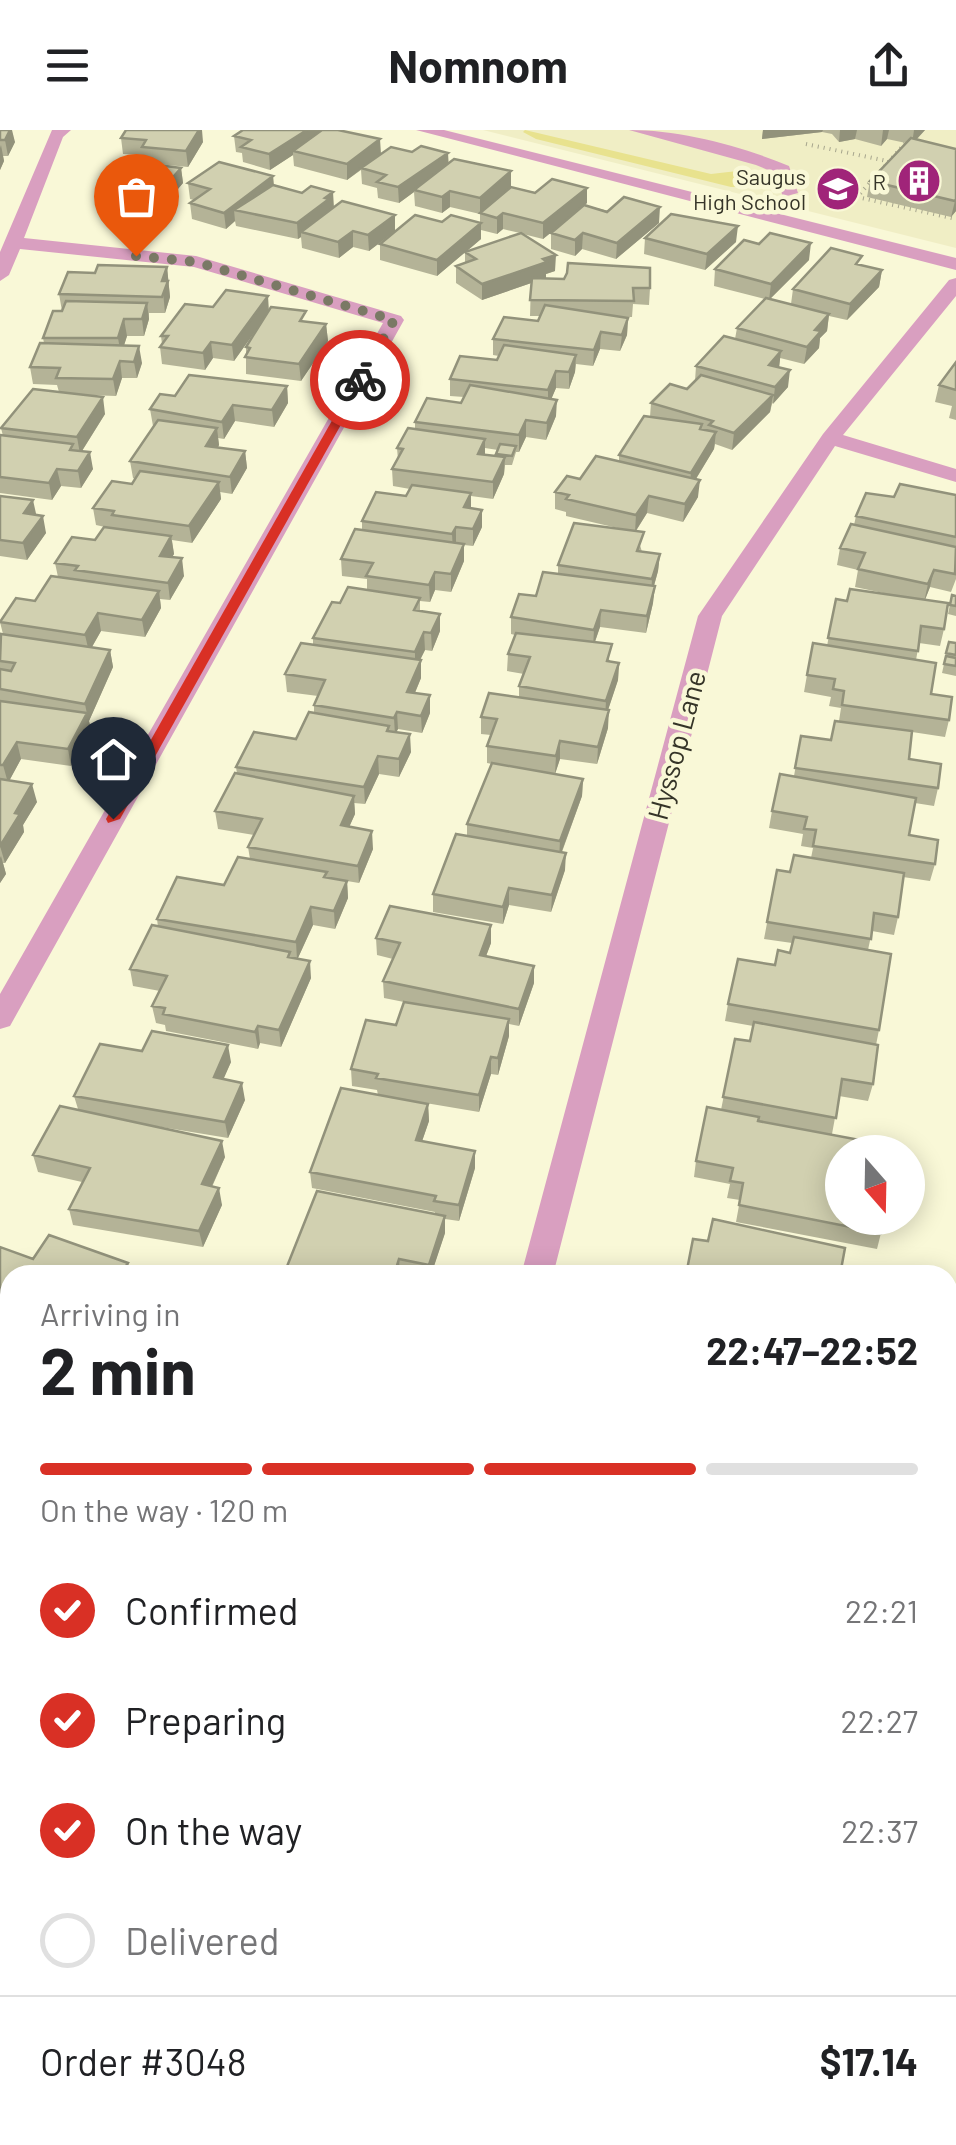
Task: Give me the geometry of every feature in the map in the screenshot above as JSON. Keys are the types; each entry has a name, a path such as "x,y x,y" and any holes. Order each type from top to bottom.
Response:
{"street":[{"path":"0,275 56,134 63,130"},
{"path":"424,130 956,264"},
{"path":"637,130 762,160 783,170 789,192"},
{"path":"0,1019 394,320 196,262 15,242"},
{"name":"Hyssop Lane","path":"540,1265 710,616 830,438 956,284"},
{"path":"830,438 956,476"}],"path":[{"path":"918,130 857,197 956,219"},
{"path":"792,141 887,161"},
{"path":"900,148 919,152"}],"shaded area":[{"name":"Saugus High School","path":"483,130 956,130 956,248"},
{"path":"525,130 711,174 746,170 757,177 748,187 731,187 536,139"}],"building":[{"path":"0,130 10,130 5,140 0,140"},
{"path":"126,130 199,130 186,151 142,147 146,140 121,138"},
{"path":"243,130 307,130 269,154 241,147 251,140 234,136"},
{"path":"322,130 380,139 347,164 293,151"},
{"name":"R","path":"911,138 956,149 955,201 870,181"},
{"path":"421,146 448,153 398,187 377,182 386,175 361,168 391,147 412,152"},
{"path":"454,159 511,171 480,198 450,191 442,197 414,190"},
{"path":"127,161 181,168 153,200 121,196 128,188 105,185"},
{"path":"219,162 273,176 224,213 190,203 210,189 188,183"},
{"path":"552,179 587,188 543,223 503,213 497,218 480,213 511,187 535,193"},
{"path":"273,185 302,193 311,186 333,192 297,223 234,210"},
{"path":"624,197 660,207 617,243 583,233 575,240 551,233 584,205 607,212"},
{"path":"342,201 395,215 368,235 353,231 338,242 301,232"},
{"path":"671,214 738,226 707,254 645,238"},
{"path":"415,215 442,222 451,215 481,223 437,260 380,244"},
{"path":"521,233 556,255 543,259 547,262 482,284 456,266 476,259 465,252"},
{"path":"770,233 811,243 771,284 715,269 744,240 759,244"},
{"path":"831,248 862,256 856,264 882,270 850,304 793,289"},
{"path":"568,263 650,268 650,288 633,288 634,301 530,300 532,278 564,279"},
{"path":"98,265 167,267 162,281 168,281 162,297 59,294 68,272 95,273"},
{"path":"226,290 268,296 232,345 211,342 203,353 160,347 168,336 161,336 185,304 213,307"},
{"path":"766,298 829,314 807,347 737,328"},
{"path":"66,301 147,303 142,319 124,319 118,338 43,338 53,311 62,311"},
{"path":"545,305 628,318 622,335 601,332 594,350 493,339 504,317 538,321"},
{"path":"271,307 306,311 300,321 326,324 299,364 245,357 250,348 246,347"},
{"path":"724,336 781,351 769,365 790,370 775,387 696,366"},
{"path":"40,343 139,346 134,362 120,361 113,379 56,378 60,368 30,367"},
{"path":"504,345 576,355 569,372 556,371 548,390 450,379 460,356 497,360"},
{"path":"956,362 956,390 939,385"},
{"path":"189,375 287,386 272,410 233,405 222,422 150,409 160,394 175,396"},
{"path":"701,375 773,395 734,433 709,425 713,421 651,403 670,384 687,389"},
{"path":"470,385 557,400 547,423 526,420 519,435 415,422 427,398 461,403"},
{"path":"33,389 103,397 77,437 1,428"},
{"path":"644,416 702,424 700,429 716,432 691,473 619,455"},
{"path":"158,420 217,428 206,446 245,451 230,477 130,461"},
{"path":"408,428 485,439 478,454 505,457 493,482 392,469"},
{"path":"0,435 73,444 70,450 90,452 78,471 57,469 49,483 0,477"},
{"path":"500,444 516,446 512,456 496,454"},
{"path":"596,456 700,480 685,504 649,496 636,515 566,499 569,495 555,492 567,476 580,479"},
{"path":"140,471 219,482 189,526 112,515 114,511 93,508 112,481 132,484"},
{"path":"900,484 956,495 956,537 856,516 866,493 894,497"},
{"path":"412,485 471,493 464,507 482,510 473,529 456,527 452,534 362,521 376,492 406,496"},
{"path":"0,496 33,500 24,513 43,516 23,543 0,540"},
{"path":"574,523 644,532 637,551 660,554 652,579 558,565"},
{"path":"851,524 956,547 955,574 934,570 928,584 858,569 865,553 840,548"},
{"path":"104,527 171,536 160,556 182,558 168,583 75,570 78,566 55,563 72,537 95,540"},
{"path":"355,529 464,544 451,574 435,572 429,585 366,576 373,563 341,559"},
{"path":"543,572 655,586 647,616 601,610 594,630 511,617 519,594 536,596"},
{"path":"51,576 159,591 142,620 98,613 85,635 0,622 16,598 35,601"},
{"path":"348,587 420,598 414,610 440,614 431,633 424,632 415,652 313,638 332,602 340,603"},
{"path":"850,589 948,603 944,629 921,626 918,651 828,638 836,599 847,601"},
{"path":"516,633 612,644 607,661 619,663 606,701 519,686 530,657 508,654"},
{"path":"1,634 110,650 85,704 0,689 0,669 11,671 15,663 0,661"},
{"path":"949,642 956,643 956,655 946,653"},
{"path":"301,643 421,660 407,692 430,695 421,716 397,712 394,718 314,705 325,680 285,674"},
{"path":"813,643 936,663 931,694 952,697 949,720 842,705 844,691 833,689 835,679 807,675"},
{"path":"946,656 956,658 956,666 944,664"},
{"path":"489,693 609,710 598,747 560,741 556,756 487,746 497,719 481,717"},
{"path":"0,701 87,713 68,749 17,742 0,765"},
{"path":"309,712 389,726 387,731 410,734 399,759 378,756 364,787 236,767 254,732 296,739"},
{"path":"835,721 912,731 909,759 941,764 938,788 795,768 801,736 831,740"},
{"path":"492,763 583,779 560,841 467,824"},
{"path":"235,773 354,796 341,825 372,831 358,866 248,847 262,819 215,811"},
{"path":"780,774 916,798 909,835 938,840 935,864 813,846 816,830 804,829 807,817 772,811"},
{"path":"0,779 32,784 15,813 20,814 0,846"},
{"path":"456,834 566,853 552,895 509,888 503,907 433,894"},
{"path":"794,855 904,873 898,917 874,913 871,939 767,922 777,870 790,872"},
{"path":"238,857 327,872 324,877 347,881 334,911 311,907 296,942 157,919 177,877 224,885"},
{"path":"390,906 491,925 480,955 534,966 519,1009 383,981 400,943 376,938"},
{"path":"152,925 290,952 288,957 310,961 279,1030 258,1026 255,1032 163,1014 165,1008 152,1006 167,976 130,969"},
{"path":"794,937 891,954 879,1030 728,1004 738,959 775,965 778,950 790,953"},
{"path":"404,1002 509,1019 498,1058 491,1057 479,1095 376,1078 378,1074 351,1069 366,1020 396,1025"},
{"path":"754,1022 878,1045 873,1084 842,1079 836,1118 723,1097 735,1039 750,1041"},
{"path":"152,1031 228,1045 214,1077 242,1083 225,1122 74,1096 100,1044 142,1051"},
{"path":"341,1088 428,1104 416,1140 475,1151 459,1205 434,1201 436,1196 310,1172"},
{"path":"60,1106 222,1141 202,1184 219,1188 199,1231 69,1209 90,1168 33,1155"},
{"path":"707,1107 833,1135 825,1135 825,1222 739,1205 743,1183 730,1181 733,1168 696,1161"},
{"path":"317,1191 445,1216 429,1265 399,1259 397,1265 288,1265"},
{"path":"713,1219 845,1248 842,1265 688,1265 693,1239 708,1241"},
{"path":"49,1235 128,1263 0,1265 0,1247 33,1259"}],"way so far":[{"path":"136,256 196,262 394,320 360,380"}],"place":[{"name":"R","path":"919,181"},
{"name":"Saugus High School","path":"838,189"}],"route":[{"path":"113,819 360,380"}]}
